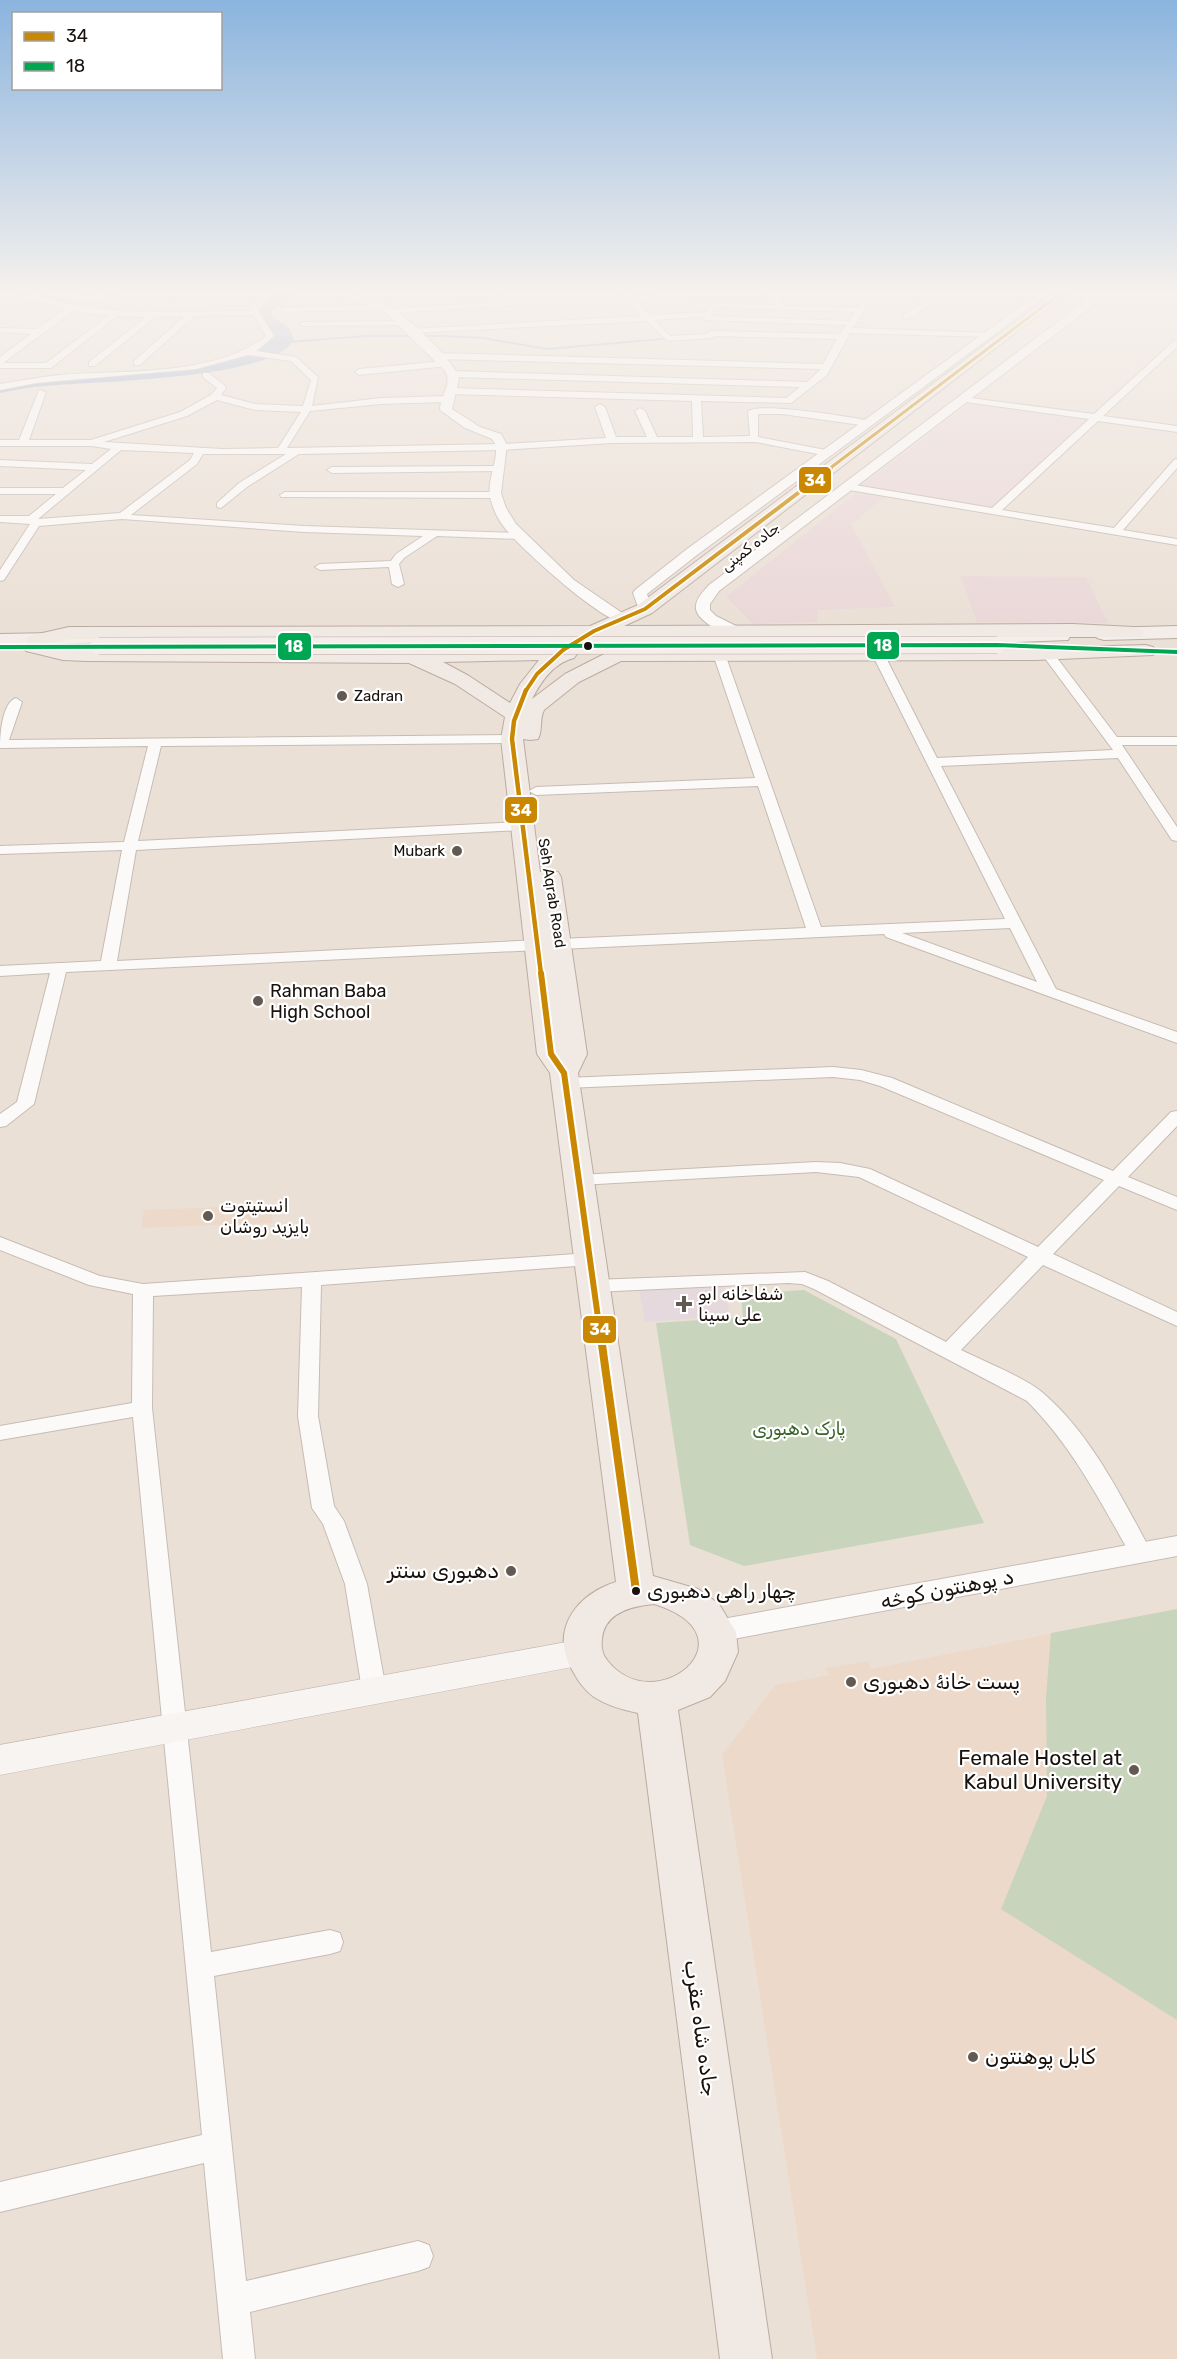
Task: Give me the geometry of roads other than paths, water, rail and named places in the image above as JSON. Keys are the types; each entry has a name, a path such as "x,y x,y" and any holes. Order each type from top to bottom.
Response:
{"highway":[{"name":"جاده کمپنی","path":"657,617 923,403"},
{"name":"جاده کمپنی","path":"595,631 623,620 657,617 937,403"},
{"path":"34,643 69,633 595,631 657,617 735,631 1073,630 1134,633"},
{"name":"Seh Aqrab Road","path":"636,1591 565,1078 551,1054 549,945 529,726 535,708 572,678 638,641 657,617"},
{"path":"510,655 553,630"},
{"path":"411,657 435,665 470,683 511,723 528,687 558,654 595,631"},
{"path":"34,643 63,654 107,656 411,657 1146,651"},
{"name":"Seh Aqrab Road","path":"510,655 505,661 502,680 511,723 522,826 549,945"},
{"path":"654,1590 689,1599 706,1613 717,1631 720,1646 717,1662 708,1676 685,1691 656,1698 636,1696 609,1685 589,1667 583,1652 582,1638 586,1625 594,1613 612,1599 636,1591 654,1590"},
{"name":"جاده شاه عقرب","path":"656,1698 746,2359"}],"main road":[{"path":"0,647 34,643 102,642 996,641 1134,633 1175,636"},
{"path":"0,640 34,643"},
{"path":"996,641 1177,652"},
{"path":"0,1760 583,1652"}],"street":[{"path":"23,443 38,403"},
{"path":"92,443 179,415 204,403"},
{"path":"240,403 255,407 307,409 362,403"},
{"path":"281,451 309,403"},
{"path":"447,403 446,410 473,429 494,435 502,447 502,460 496,469 495,495 501,511 514,531 569,583 584,595 613,610 623,620"},
{"path":"696,403 698,439"},
{"path":"778,411 778,407 785,403"},
{"path":"657,617 640,593 692,552 896,403"},
{"path":"735,631 714,621 704,613 701,606 704,598 803,520 961,403"},
{"path":"994,403 1177,429"},
{"path":"996,510 1112,403"},
{"path":"600,407 612,440"},
{"path":"640,411 653,439"},
{"path":"754,435 751,411 778,411 868,423"},
{"path":"0,443 92,443 119,447 200,451 297,451 502,447 563,438 761,439 774,444 828,453"},
{"path":"0,578 34,521 64,491 119,447"},
{"path":"123,516 194,462 200,451"},
{"path":"221,505 243,485 297,451"},
{"path":"1116,532 1177,462"},
{"path":"0,463 93,467"},
{"path":"332,470 496,469"},
{"path":"849,487 1177,542"},
{"path":"0,491 64,491"},
{"path":"285,495 495,495"},
{"path":"0,519 34,521 123,516 304,529 520,536"},
{"path":"398,584 394,564 400,556 435,533"},
{"path":"320,567 394,564"},
{"path":"1047,653 1113,741 1175,830"},
{"path":"719,654 815,933"},
{"path":"878,654 1049,990"},
{"path":"16,702 1,744 155,743 511,723"},
{"path":"1113,741 1177,741"},
{"path":"108,967 130,846 155,743"},
{"path":"933,762 1122,754"},
{"path":"536,791 763,782"},
{"path":"0,850 130,846 522,826"},
{"path":"0,971 1015,923"},
{"path":"882,930 1177,1038"},
{"path":"0,1122 24,1104 59,970"},
{"path":"565,1078 833,1072 861,1075 886,1082 1177,1204"},
{"path":"949,1350 1177,1116"},
{"path":"579,1180 816,1167 840,1168 864,1173 1041,1254 1177,1320"},
{"path":"0,1244 96,1281 143,1290 312,1280 592,1273 805,1278 949,1350 1034,1396 1053,1413 1069,1433 1141,1553"},
{"path":"312,1280 308,1416 323,1508 333,1521 356,1584 375,1690"},
{"path":"143,1290 142,1408 239,2359"},
{"path":"0,1432 142,1408"},
{"name":"د پوهنتون کوڅه","path":"717,1631 1177,1546"},
{"path":"198,1967 330,1942"},
{"path":"0,2198 217,2146"},
{"path":"233,2300 418,2256"}],"place":[{"name":"Zadran","path":"342,696"},
{"name":"Mubark","path":"457,851"},
{"name":"Rahman Baba High School","path":"258,1001"},
{"name":"انستیتوت بایزید روشان","path":"208,1216"},
{"name":"شفاخانه ابو علی سینا","path":"684,1304"},
{"name":"دهبوری سنتر","path":"511,1571"},
{"name":"چهار راهی دهبوری","path":"636,1591"},
{"name":"پست خانۀ دهبوری","path":"851,1682"},
{"name":"Female Hostel at Kabul University","path":"1134,1770"},
{"name":"کابل پوهنتون","path":"973,2057"}],"park label":[{"name":"پارک دهبوری","path":"799,1429"}]}
